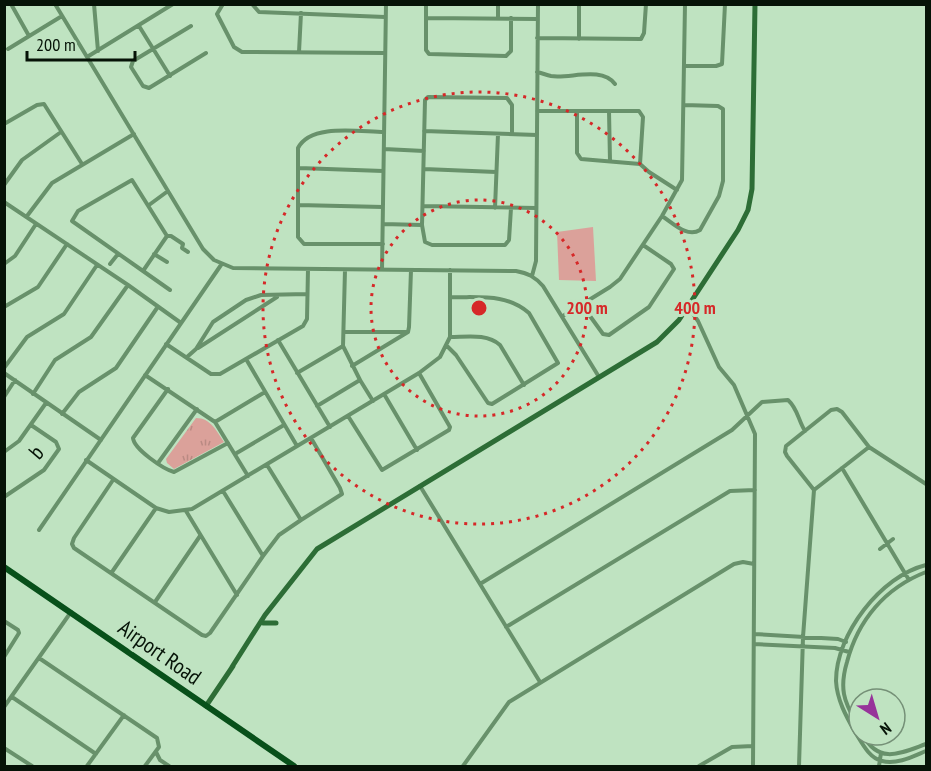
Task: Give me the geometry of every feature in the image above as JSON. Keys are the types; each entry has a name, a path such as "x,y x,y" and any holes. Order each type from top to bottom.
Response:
{"main road":[{"path":"206,706 309,556 317,549 657,342 669,332 738,230 751,199 755,4"},
{"name":"Airport Road","path":"4,567 294,766"},
{"path":"232,667 264,615 285,590"},
{"path":"263,623 275,622 271,612"}],"street":[{"path":"11,4 29,36"},
{"path":"55,4 203,249 221,265 233,268 516,272 532,276 543,286 563,316 598,377"},
{"path":"94,4 98,51"},
{"path":"87,57 173,4"},
{"path":"222,4 217,14 234,47 239,51 385,52"},
{"path":"252,4 259,12 386,16"},
{"path":"382,270 386,4"},
{"path":"426,4 426,51 428,54 506,56 512,51 511,18"},
{"path":"498,4 498,18"},
{"path":"532,276 536,261 538,4"},
{"path":"579,4 579,39"},
{"path":"537,38 641,39 645,33 646,4"},
{"path":"563,316 616,283 677,190 683,174 685,4"},
{"path":"684,66 722,64 725,4"},
{"path":"299,52 301,13"},
{"path":"8,49 62,16"},
{"path":"426,18 538,19"},
{"path":"139,26 170,76"},
{"path":"191,26 152,48 133,61 131,67 145,88 149,88 206,52"},
{"path":"537,72 551,76 600,75 612,80 615,84"},
{"path":"511,208 509,240 505,245 427,244 423,239 422,225 424,103 428,97 507,98 512,105 512,134"},
{"path":"4,124 42,104 45,105 82,164"},
{"path":"662,216 690,234 696,233 700,230 719,196 723,181 723,110 718,106 684,105"},
{"path":"537,111 635,110 641,112 643,117 640,164"},
{"path":"577,111 578,156 583,160 640,164 677,190"},
{"path":"609,111 610,161"},
{"path":"424,131 537,135"},
{"path":"4,185 22,160 61,132"},
{"path":"383,244 304,244 298,237 298,205 299,146 317,132 384,132"},
{"path":"27,216 48,187 134,134"},
{"path":"495,208 498,134"},
{"path":"384,149 424,151"},
{"path":"299,168 383,171"},
{"path":"424,169 496,172"},
{"path":"166,236 132,180 77,212 73,222 170,290"},
{"path":"148,205 168,191"},
{"path":"5,203 181,323"},
{"path":"298,205 383,207"},
{"path":"423,206 536,208"},
{"path":"4,264 15,256 36,224"},
{"path":"383,224 422,225"},
{"path":"166,236 171,236 183,244 183,248 188,252"},
{"path":"143,271 166,236"},
{"path":"4,307 38,287 67,244"},
{"path":"582,305 603,333 609,335 649,308 674,269 671,264 643,245"},
{"path":"110,264 118,254"},
{"path":"154,254 167,262"},
{"path":"4,368 27,337 64,315 98,265"},
{"path":"39,530 221,265"},
{"path":"166,344 215,375 246,359 306,323 308,269"},
{"path":"345,270 343,346 373,401"},
{"path":"408,332 411,270"},
{"path":"86,460 156,508 169,512 186,511 373,401 419,373 440,357 450,337 450,270"},
{"path":"33,394 55,360 91,338 128,285"},
{"path":"196,349 210,326 218,318 254,296 307,294"},
{"path":"187,357 278,296"},
{"path":"446,345 456,355 488,404 492,404 558,363 529,313 522,307 505,298 450,297"},
{"path":"688,307 698,321 719,367 734,384 755,434 753,766"},
{"path":"62,414 79,392 116,368 157,308"},
{"path":"344,332 408,332"},
{"path":"352,366 408,332"},
{"path":"450,337 495,340 524,385"},
{"path":"278,340 330,427"},
{"path":"297,373 343,346"},
{"path":"246,359 297,446"},
{"path":"4,373 101,440"},
{"path":"348,416 382,470 417,450 449,430 450,427 419,373"},
{"path":"145,375 215,422 248,476"},
{"path":"4,397 15,380"},
{"path":"317,406 360,380"},
{"path":"168,389 133,438 136,447 170,471 179,471 228,443"},
{"path":"215,422 264,392"},
{"path":"384,394 417,450"},
{"path":"480,584 732,430 762,402 786,399 797,410 805,431"},
{"path":"4,452 19,441 46,403"},
{"path":"158,464 197,409"},
{"path":"799,766 803,637 814,490 785,452 786,446 831,410 837,409 842,412 869,447 927,484"},
{"name":"b","path":"4,497 44,470 59,449 56,441 32,425"},
{"path":"235,454 284,425"},
{"path":"113,480 72,541 74,548 206,636 279,535 342,494 311,438"},
{"path":"814,490 869,447"},
{"path":"267,465 301,520"},
{"path":"842,468 909,580"},
{"path":"420,486 540,682"},
{"path":"506,627 730,491 755,490"},
{"path":"223,491 263,556"},
{"path":"112,572 156,508"},
{"path":"186,511 237,595"},
{"path":"155,602 200,536"},
{"path":"880,549 893,539"},
{"path":"463,766 506,704 734,564 742,562 754,564"},
{"path":"927,565 905,573 872,600 856,622 846,642 836,678 841,704 864,747 881,761 897,761 927,751"},
{"path":"847,706 843,690 844,672 849,652 863,621 883,599 909,580 927,572"},
{"path":"4,708 71,612"},
{"path":"4,621 19,633 4,657"},
{"path":"754,634 803,637 852,644"},
{"path":"754,644 803,646 849,652"},
{"path":"39,657 159,740 160,744 156,752 145,766"},
{"path":"12,697 96,754"},
{"path":"87,766 124,715"},
{"path":"871,747 881,753 896,754 927,744"},
{"path":"699,766 729,748 753,746"},
{"path":"4,748 32,766"},
{"path":"156,752 160,760 169,766"},
{"path":"879,766 881,753"}],"green space":[{"path":"593,227 596,281 559,280 557,232"},
{"path":"196,418 210,423 224,442 174,469 166,459"}]}
